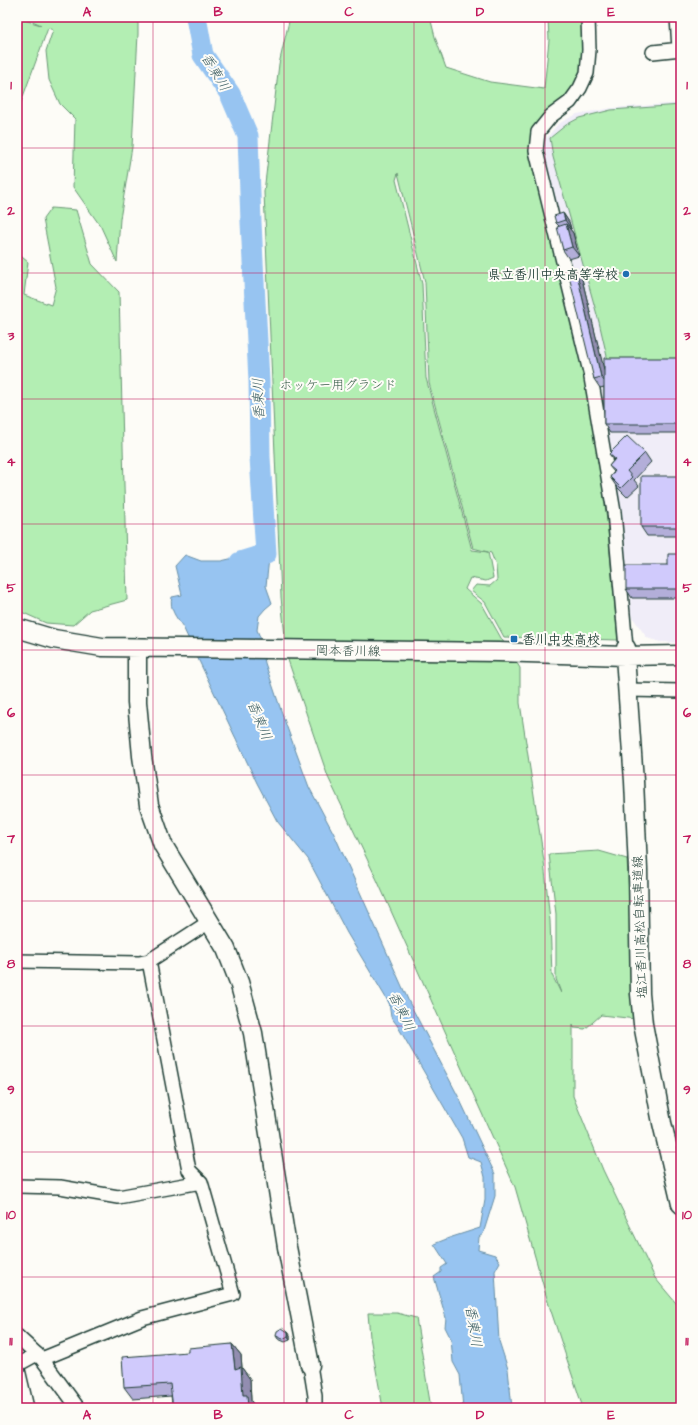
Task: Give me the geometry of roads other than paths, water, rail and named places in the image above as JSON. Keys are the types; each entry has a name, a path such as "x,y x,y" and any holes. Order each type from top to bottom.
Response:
{"main road":[{"name":"岡本香川線","path":"17,628 54,639 102,647 498,652 625,652 681,655"},
{"path":"137,648 137,702 142,756 149,805 163,845 226,949 239,982 253,1033 287,1248 310,1365"},
{"name":"塩江香川高松自転車道線","path":"625,652 634,781 640,994 662,1123 681,1204"}],"street":[{"path":"588,17 589,50 587,73 580,88 570,102 551,116 538,132 536,151 590,372 614,512 625,652"},
{"path":"653,52 680,49 677,17"},
{"path":"627,690 681,691"},
{"path":"17,961 139,963 149,961 209,922"},
{"path":"23,1405 17,1365 142,1318 233,1294 201,1182 190,1170 149,961"},
{"path":"17,1186 60,1187 118,1197 201,1182"},
{"path":"17,1336 40,1356 78,1408"},
{"path":"310,1365 315,1396 315,1408"}],"water":[{"path":"251,554 266,554 269,558 266,586 272,603 259,616 257,630 260,637 265,663 309,787 334,834 409,1002 458,1096 495,1174 495,1196 483,1234 479,1237 478,1250 495,1255 500,1262 495,1271 499,1341 508,1369 512,1408 463,1408 460,1375 453,1362 451,1339 445,1327 446,1318 434,1277 441,1272 441,1268 447,1264 434,1244 480,1228 485,1200 485,1177 481,1162 468,1157 462,1138 391,1017 389,1003 347,933 308,859 277,821 257,783 183,627 172,609 172,597 182,595 175,566 185,555 201,561 221,561"}],"waterway":[{"name":"香東川","path":"196,17 203,55 230,94 248,136 259,381 260,457 266,554 240,562"}],"place":[{"name":"県立香川中央高等学校","path":"626,274"},
{"name":"香川中央高校","path":"514,639"}],"park label":[{"name":"ホッケー用グランド","path":"338,384"}]}
